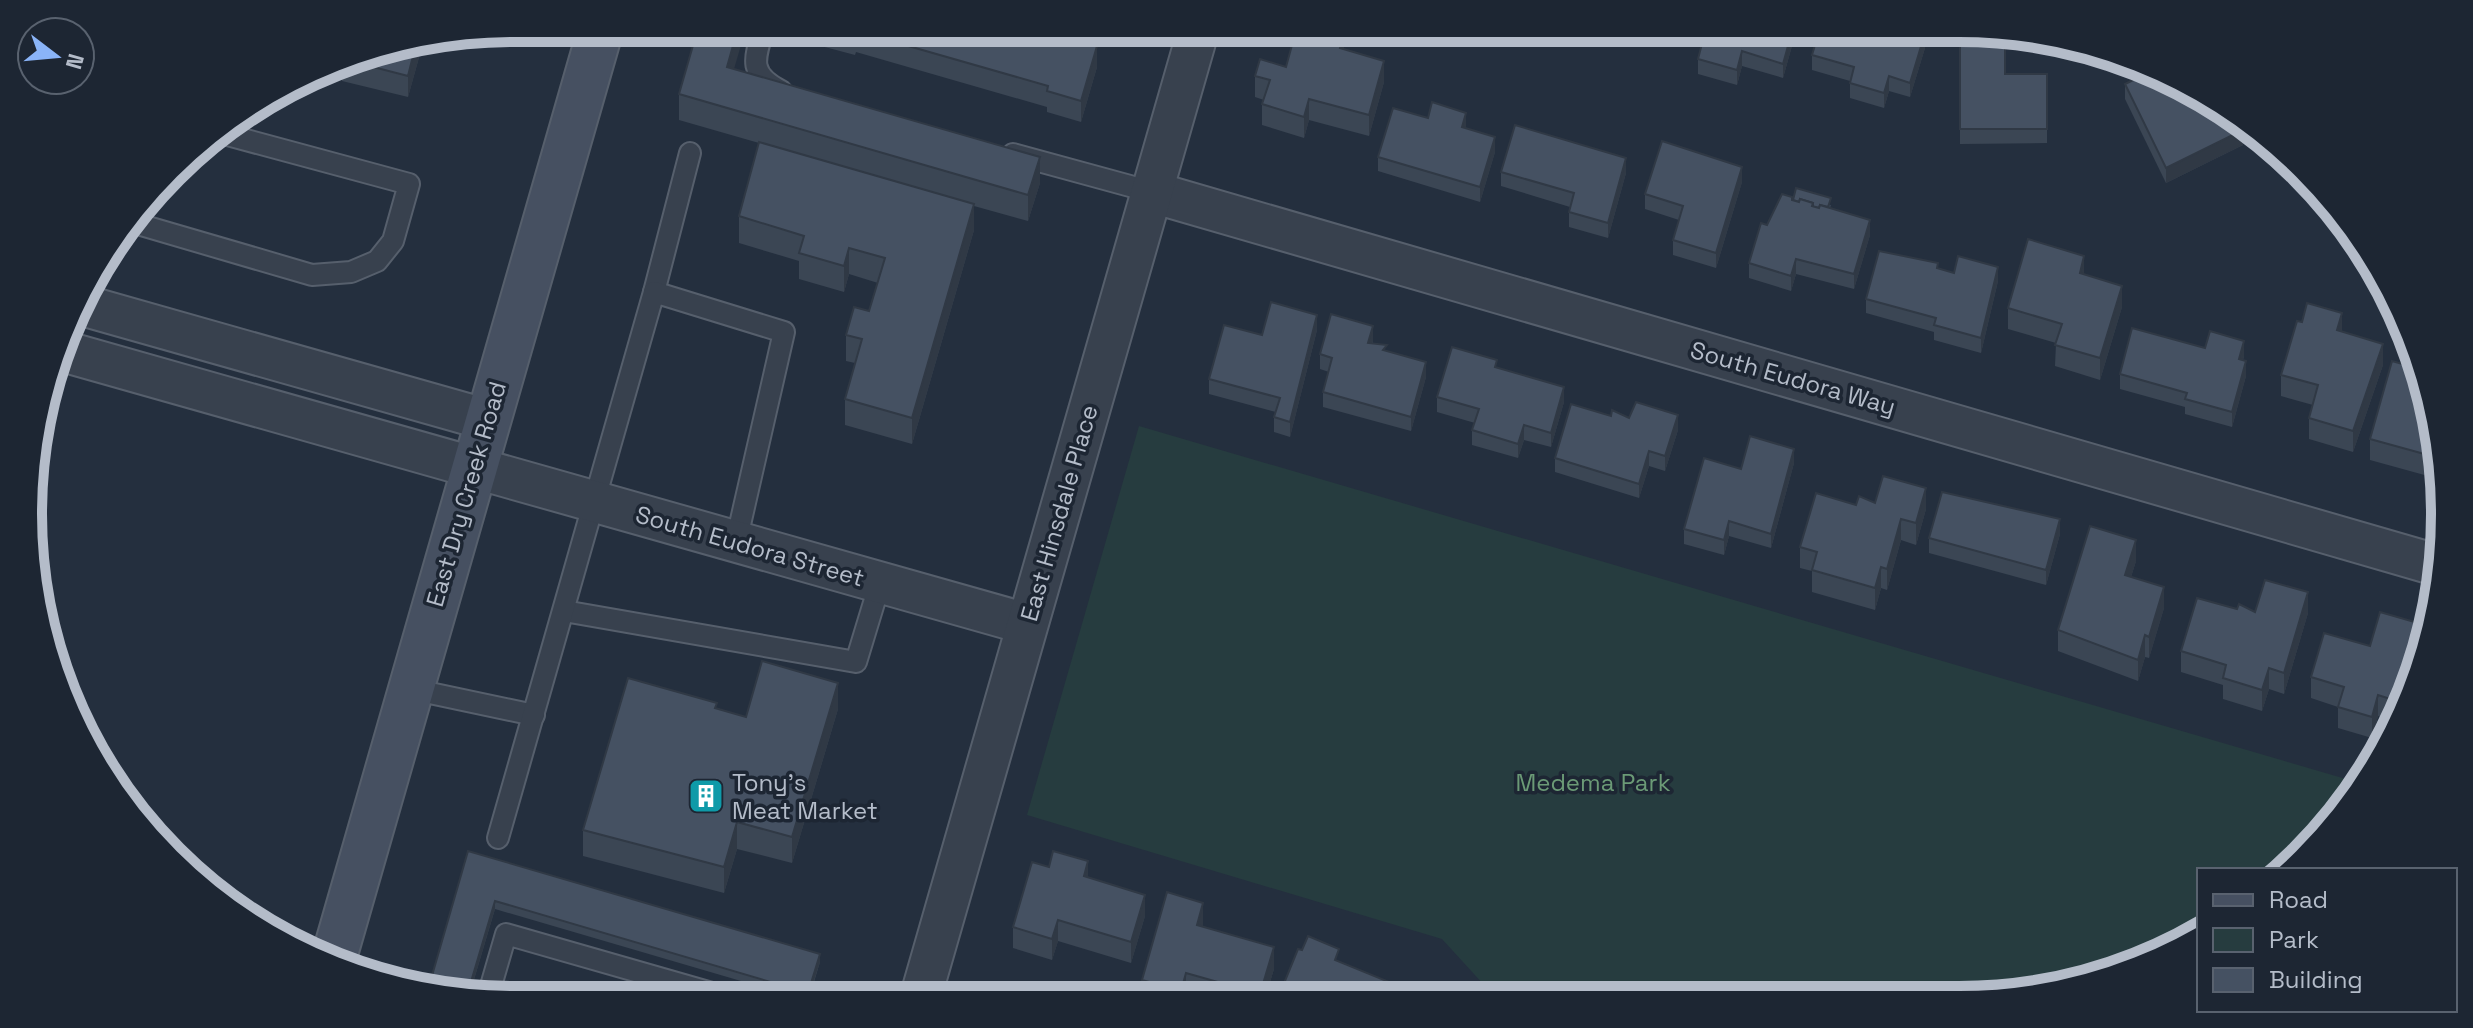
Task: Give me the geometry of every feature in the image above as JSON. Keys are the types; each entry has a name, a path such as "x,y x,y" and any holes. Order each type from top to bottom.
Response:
{"main road":[{"name":"East Dry Creek Road","path":"336,951 597,42"}],"street":[{"name":"East Hinsdale Place","path":"924,986 1195,42"},
{"name":"South Eudora Way","path":"1152,192 2428,563"},
{"path":"90,307 488,420"},
{"name":"South Eudora Street","path":"70,353 1027,624"}],"lane":[{"path":"760,42 754,60 761,78 779,90 794,94"},
{"path":"141,225 312,275 351,272 377,261 393,241 409,184 232,136"},
{"path":"988,147 1152,192"},
{"path":"498,838 597,502 690,153"},
{"path":"654,292 784,332 736,542"},
{"path":"564,611 856,662 880,583"},
{"path":"411,689 534,715"},
{"path":"491,985 506,934 688,986"}],"green space":[{"name":"Medema Park","path":"1139,426 2348,780 2314,825 2271,868 2197,868 2195,923 2140,950 2081,970 2021,982 1959,986 1485,986 1442,939 1027,815"}],"building":[{"path":"694,42 734,42 727,67 1040,157 1028,195 679,94"},
{"path":"894,42 1083,42 1097,46 1081,101 1047,91 1048,86"},
{"path":"1293,42 1342,42 1340,48 1384,61 1369,115 1309,99 1304,117 1262,104 1270,80 1255,76 1260,59 1286,67"},
{"path":"1702,42 1789,42 1783,64 1742,51 1737,70 1698,59"},
{"path":"1816,42 1922,42 1910,83 1889,76 1884,93 1850,83 1854,67 1812,55"},
{"path":"1960,42 2005,44 2005,74 2047,74 2047,129 1960,129"},
{"path":"414,53 408,76 367,65"},
{"path":"2140,78 2195,105 2237,133 2166,168 2125,84"},
{"path":"1432,102 1466,113 1462,127 1495,137 1480,187 1378,157 1393,108 1428,118"},
{"path":"1515,125 1626,158 1608,223 1569,212 1574,193 1501,172"},
{"path":"1662,141 1742,167 1716,253 1673,240 1683,206 1645,194"},
{"path":"759,142 974,204 912,418 845,399 862,339 846,335 854,307 869,311 885,258 849,248 844,266 799,253 804,236 739,216"},
{"path":"1796,188 1831,198 1828,207 1813,207 1813,203 1793,200"},
{"path":"1782,194 1792,197 1792,200 1813,203 1812,206 1819,208 1820,205 1870,220 1854,274 1796,259 1791,276 1749,263 1761,223 1767,225"},
{"path":"2028,239 2084,256 2080,273 2122,286 2100,358 2055,345 2062,324 2008,308"},
{"path":"1879,251 1938,263 1937,268 1954,273 1958,256 1998,267 1981,338 1934,325 1936,318 1866,299"},
{"path":"1271,302 1317,315 1290,422 1274,417 1280,398 1209,379 1224,325 1262,335"},
{"path":"2307,303 2342,313 2337,330 2383,344 2353,431 2309,418 2318,385 2281,375 2297,321 2302,322"},
{"path":"1331,314 1373,326 1368,343 1387,345 1383,350 1426,362 1411,417 1323,392 1332,358 1320,354"},
{"path":"2132,328 2205,348 2210,331 2244,341 2239,359 2246,361 2232,412 2185,399 2187,393 2120,374"},
{"path":"1452,347 1497,360 1495,367 1564,387 1551,433 1524,425 1518,444 1472,430 1479,409 1437,397"},
{"path":"2392,361 2407,365 2427,455 2370,439"},
{"path":"1636,402 1678,415 1665,456 1649,451 1639,484 1555,458 1571,404 1611,416 1612,410 1629,418"},
{"path":"1750,436 1794,449 1771,534 1729,521 1724,540 1684,529 1704,458 1741,469"},
{"path":"1883,476 1926,488 1916,523 1901,519 1887,569 1881,567 1875,588 1812,570 1817,552 1800,547 1816,493 1856,505 1859,496 1875,503"},
{"path":"1942,492 2060,519 2046,570 1929,538"},
{"path":"2090,526 2136,540 2125,575 2164,587 2149,637 2145,635 2138,660 2058,630"},
{"path":"2265,580 2308,592 2284,673 2269,668 2262,690 2223,678 2226,665 2181,651 2197,598 2237,609 2239,604 2255,612"},
{"path":"2380,612 2418,623 2393,700 2378,695 2372,717 2338,707 2344,687 2311,677 2324,633 2370,646"},
{"name":"Tony's Meat Market","path":"762,661 838,683 792,837 737,822 724,867 583,830 628,678 717,703 715,708 746,717"},
{"path":"468,851 820,954 810,986 784,986 495,901 470,984 431,979"},
{"path":"1053,851 1088,861 1084,876 1145,895 1131,942 1058,920 1052,939 1013,927 1032,862 1049,867"},
{"path":"1167,892 1203,903 1197,925 1274,947 1262,986 1232,986 1186,973 1182,986 1163,986 1142,980"},
{"path":"1308,936 1339,949 1335,960 1393,986 1283,986 1298,949 1302,950"}],"place":[{"name":"Tony's Meat Market","path":"706,796"}]}
